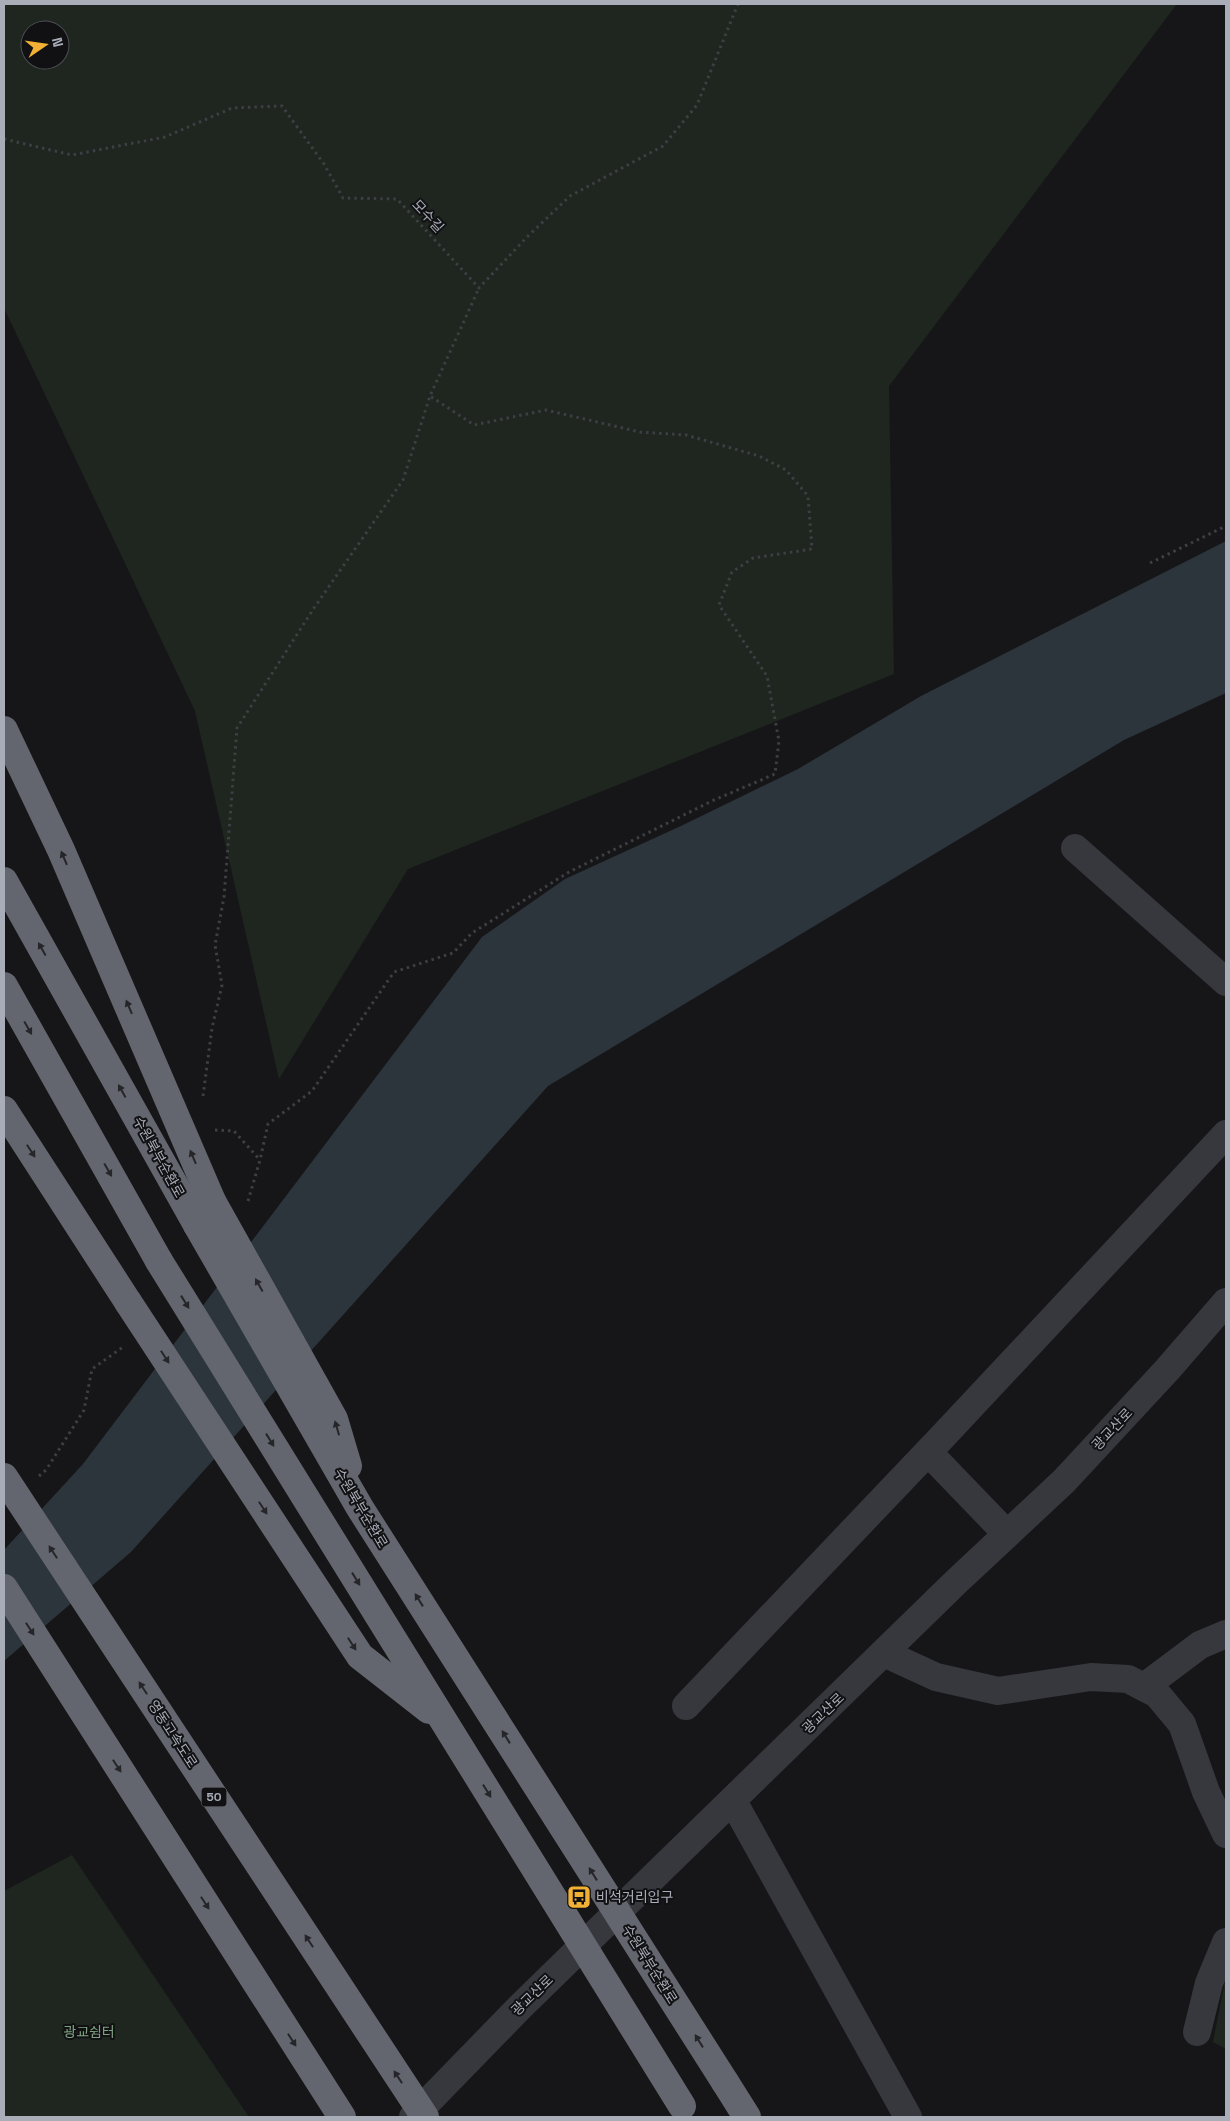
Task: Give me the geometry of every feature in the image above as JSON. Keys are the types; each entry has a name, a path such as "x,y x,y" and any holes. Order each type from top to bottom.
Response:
{"highway":[{"path":"4,730 60,850 212,1201 334,1419 360,1508"},
{"name":"수원북부순환로","path":"4,881 197,1225 360,1508 747,2117"},
{"path":"4,986 159,1260 685,2112"},
{"path":"4,1110 360,1656 444,1723"},
{"name":"영동고속도로","path":"4,1477 425,2117"},
{"path":"4,1588 342,2117"}],"street":[{"path":"1075,848 1226,982"},
{"path":"686,1706 928,1452 1226,1134"},
{"name":"광교산로","path":"413,2117 520,2007 1007,1534 1064,1481 1167,1370 1226,1302"},
{"path":"928,1452 1007,1534"},
{"path":"1144,1687 1200,1645 1226,1634"},
{"path":"884,1653 936,1677 998,1691 1091,1677 1128,1679 1144,1687 1156,1694 1182,1724 1206,1792 1226,1834"},
{"path":"733,1801 908,2117"},
{"path":"1197,2032 1208,1983 1226,1942"}],"path":[{"path":"202,1101 212,1028 222,985 215,945 224,897 237,728 314,608 403,480 430,396 479,288 526,238 570,196 663,146 697,105 738,4"},
{"name":"모수길","path":"4,139 72,155 166,136 232,108 282,106 324,164 343,198 397,199 479,288"},
{"path":"268,1124 312,1091 394,972 453,953 472,933 569,872 714,800 776,774 779,741 767,676 719,604 732,572 753,558 812,549 808,496 786,470 759,456 686,435 640,432 546,410 474,425 430,396"},
{"path":"1150,563 1226,526"},
{"path":"206,1130 234,1131 260,1160"},
{"path":"33,1481 46,1470 84,1410 92,1369"}],"green space":[{"path":"4,4 1177,4 889,386 894,674 408,869 279,1079 195,711 4,308"},
{"name":"광교쉼터","path":"72,1855 249,2117 4,2117 4,1891"},
{"path":"1226,1976 1226,2049 1213,2042"}],"shaded area":[{"path":"1226,541 1226,693 1124,740 548,1086 131,1552 4,1661 4,1550 83,1464 482,937 565,879 683,825 798,769 921,696"}],"place":[{"name":"비석거리입구","path":"579,1897"}]}
